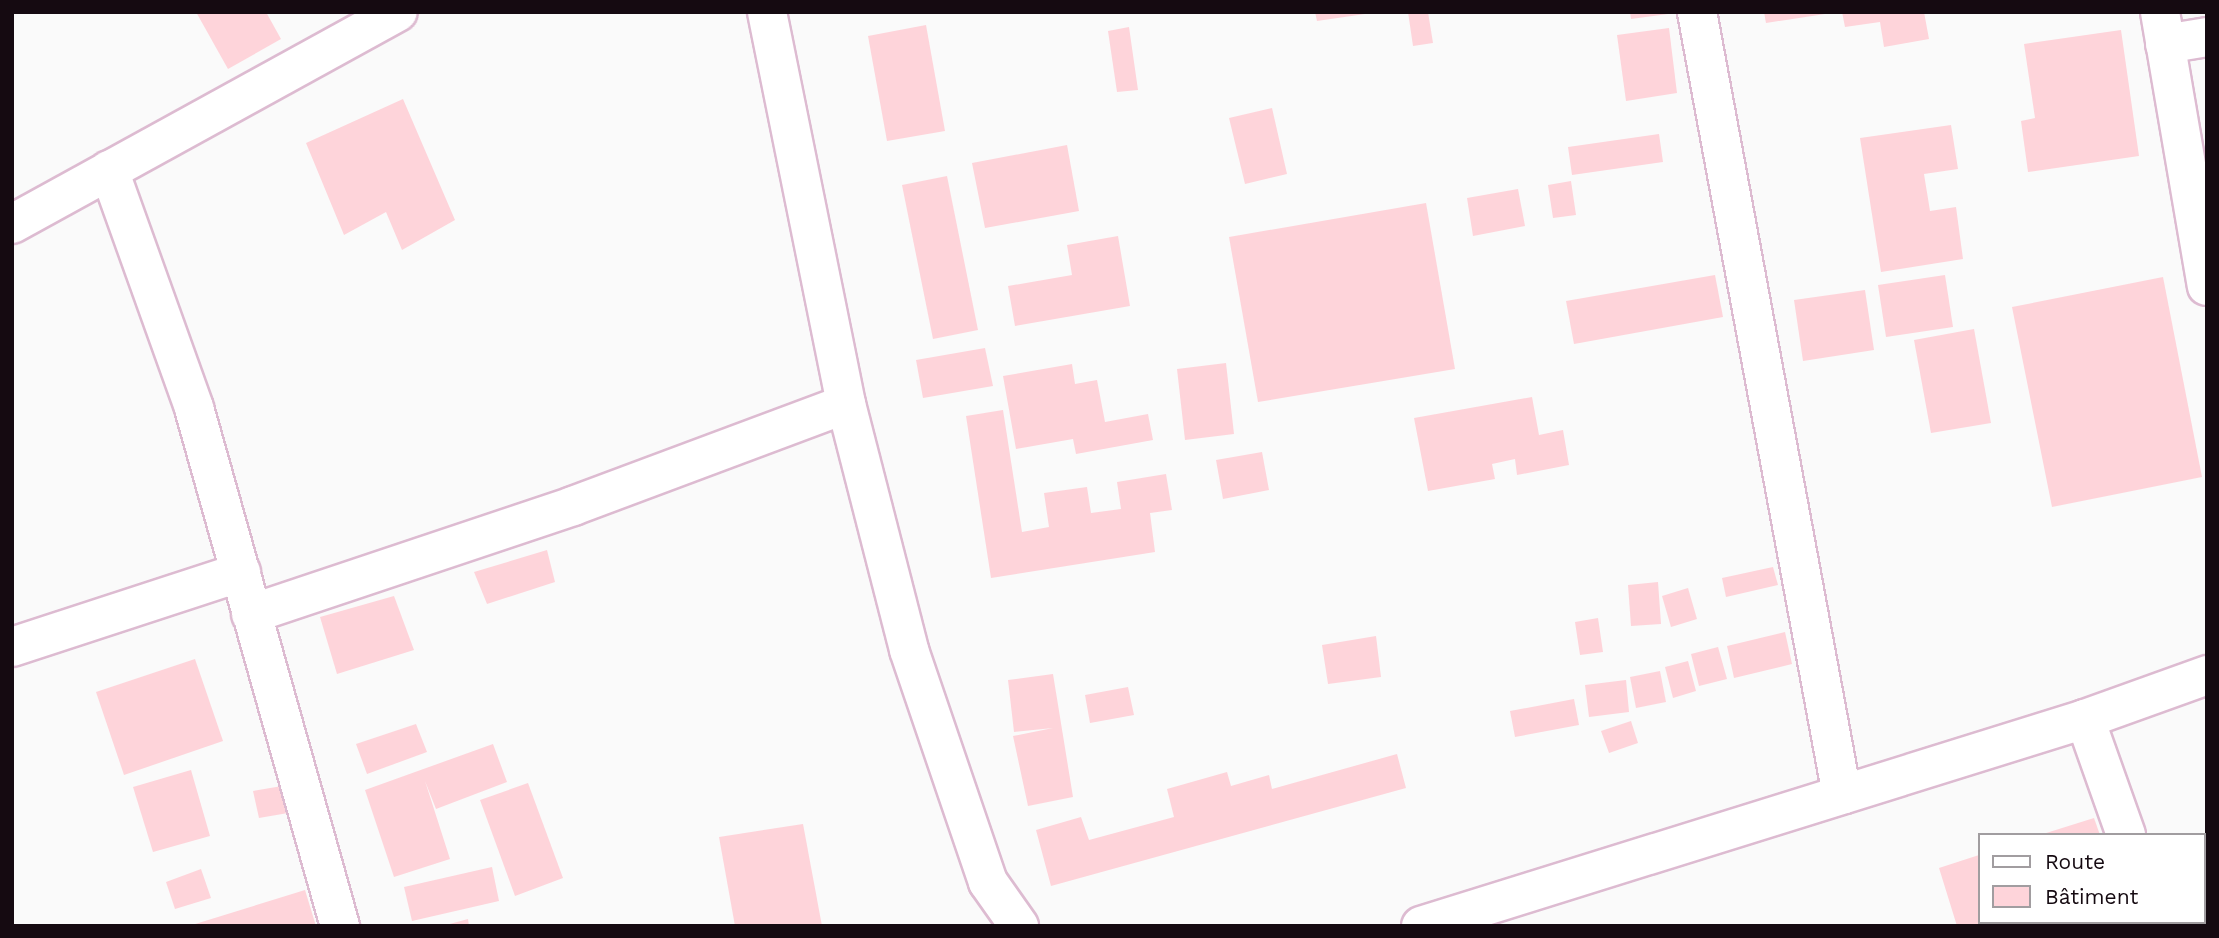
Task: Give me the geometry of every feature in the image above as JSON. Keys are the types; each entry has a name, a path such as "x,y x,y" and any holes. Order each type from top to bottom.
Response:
{"street":[{"path":"12,224 397,12"},
{"path":"767,12 846,404 909,650 988,883 1019,926"},
{"path":"1696,12 1842,795"},
{"path":"2207,37 2162,28 2207,286"},
{"path":"109,170 194,408 340,926"},
{"path":"251,614 625,488 846,404"},
{"path":"12,647 241,572"},
{"path":"1421,926 2085,719 2207,675"},
{"path":"2085,719 2125,833"}],"building":[{"path":"196,12 266,12 281,39 228,69"},
{"path":"1315,12 1365,12 1365,14 1317,21"},
{"path":"1408,12 1428,12 1433,43 1413,46"},
{"path":"1630,12 1668,12 1668,14 1631,19"},
{"path":"1764,12 1825,12 1825,14 1766,23"},
{"path":"1842,12 1924,12 1929,39 1884,47 1880,22 1845,27"},
{"path":"926,25 945,131 887,141 868,36"},
{"path":"1129,27 1138,90 1117,92 1108,31"},
{"path":"1669,28 1677,93 1626,101 1617,35"},
{"path":"2121,30 2139,156 2028,172 2021,121 2035,118 2024,44"},
{"path":"403,99 455,220 402,250 386,212 344,235 306,143"},
{"path":"1272,108 1287,174 1245,184 1229,118"},
{"path":"1951,125 1958,169 1924,174 1930,211 1956,207 1963,259 1881,272 1860,138"},
{"path":"1659,134 1663,162 1572,175 1568,147"},
{"path":"1067,145 1079,211 985,228 972,163"},
{"path":"947,176 978,330 933,339 902,185"},
{"path":"1571,181 1576,215 1553,218 1548,185"},
{"path":"1518,189 1525,226 1473,236 1467,198"},
{"path":"1426,203 1455,369 1258,402 1229,237"},
{"path":"1118,236 1130,306 1015,326 1008,286 1072,275 1067,245"},
{"path":"1715,275 1723,317 1574,344 1566,301"},
{"path":"1945,275 1953,327 1886,337 1878,285"},
{"path":"2163,277 2202,477 2052,507 2012,307"},
{"path":"1865,290 1874,350 1803,361 1794,300"},
{"path":"1974,329 1991,423 1931,433 1914,340"},
{"path":"985,348 993,386 923,398 916,360"},
{"path":"1226,363 1234,434 1185,440 1177,369"},
{"path":"1072,364 1075,384 1097,380 1105,422 1148,414 1153,440 1076,454 1073,439 1016,449 1003,376"},
{"path":"1532,397 1539,435 1563,430 1569,465 1517,475 1515,459 1492,464 1495,479 1428,491 1414,418"},
{"path":"1003,410 1022,532 1049,527 1044,493 1087,487 1091,513 1121,509 1117,482 1166,474 1172,510 1150,513 1155,552 991,578 966,416"},
{"path":"1262,452 1269,490 1223,499 1216,460"},
{"path":"547,550 555,582 487,604 474,572"},
{"path":"1773,567 1778,585 1726,597 1722,578"},
{"path":"1658,582 1661,624 1631,626 1628,585"},
{"path":"1688,588 1697,619 1671,627 1662,596"},
{"path":"394,596 414,650 337,674 320,617"},
{"path":"1598,618 1603,652 1580,655 1575,622"},
{"path":"1785,632 1792,664 1734,678 1727,646"},
{"path":"1376,636 1381,677 1328,684 1322,645"},
{"path":"1718,647 1727,679 1699,686 1691,654"},
{"path":"195,659 223,741 124,775 96,692"},
{"path":"1688,661 1696,691 1673,698 1665,667"},
{"path":"1660,671 1666,702 1636,708 1630,677"},
{"path":"1053,674 1073,797 1028,806 1013,736 1053,728 1014,732 1008,680"},
{"path":"1626,680 1629,712 1589,717 1585,685"},
{"path":"1128,687 1134,715 1090,723 1085,695"},
{"path":"1574,699 1579,725 1515,737 1510,711"},
{"path":"1631,721 1638,743 1609,753 1601,731"},
{"path":"416,724 427,752 367,774 356,744"},
{"path":"493,744 507,782 436,809 425,781 450,859 394,877 365,790"},
{"path":"1397,754 1406,788 1051,886 1036,830 1081,817 1089,840 1174,817 1167,789 1227,772 1231,786 1269,775 1272,789"},
{"path":"191,770 210,836 153,852 133,787"},
{"path":"528,783 563,878 515,896 480,800"},
{"path":"282,786 288,813 259,818 253,791"},
{"path":"2094,818 2099,833 2046,833"},
{"path":"803,824 822,926 735,926 719,837"},
{"path":"1978,855 1978,924 1991,924 1957,926 1939,868"},
{"path":"492,867 499,901 412,921 404,887"},
{"path":"201,869 211,898 175,909 166,882"},
{"path":"305,890 316,926 192,926 192,925"},
{"path":"468,919 469,926 446,926 446,925"}]}
